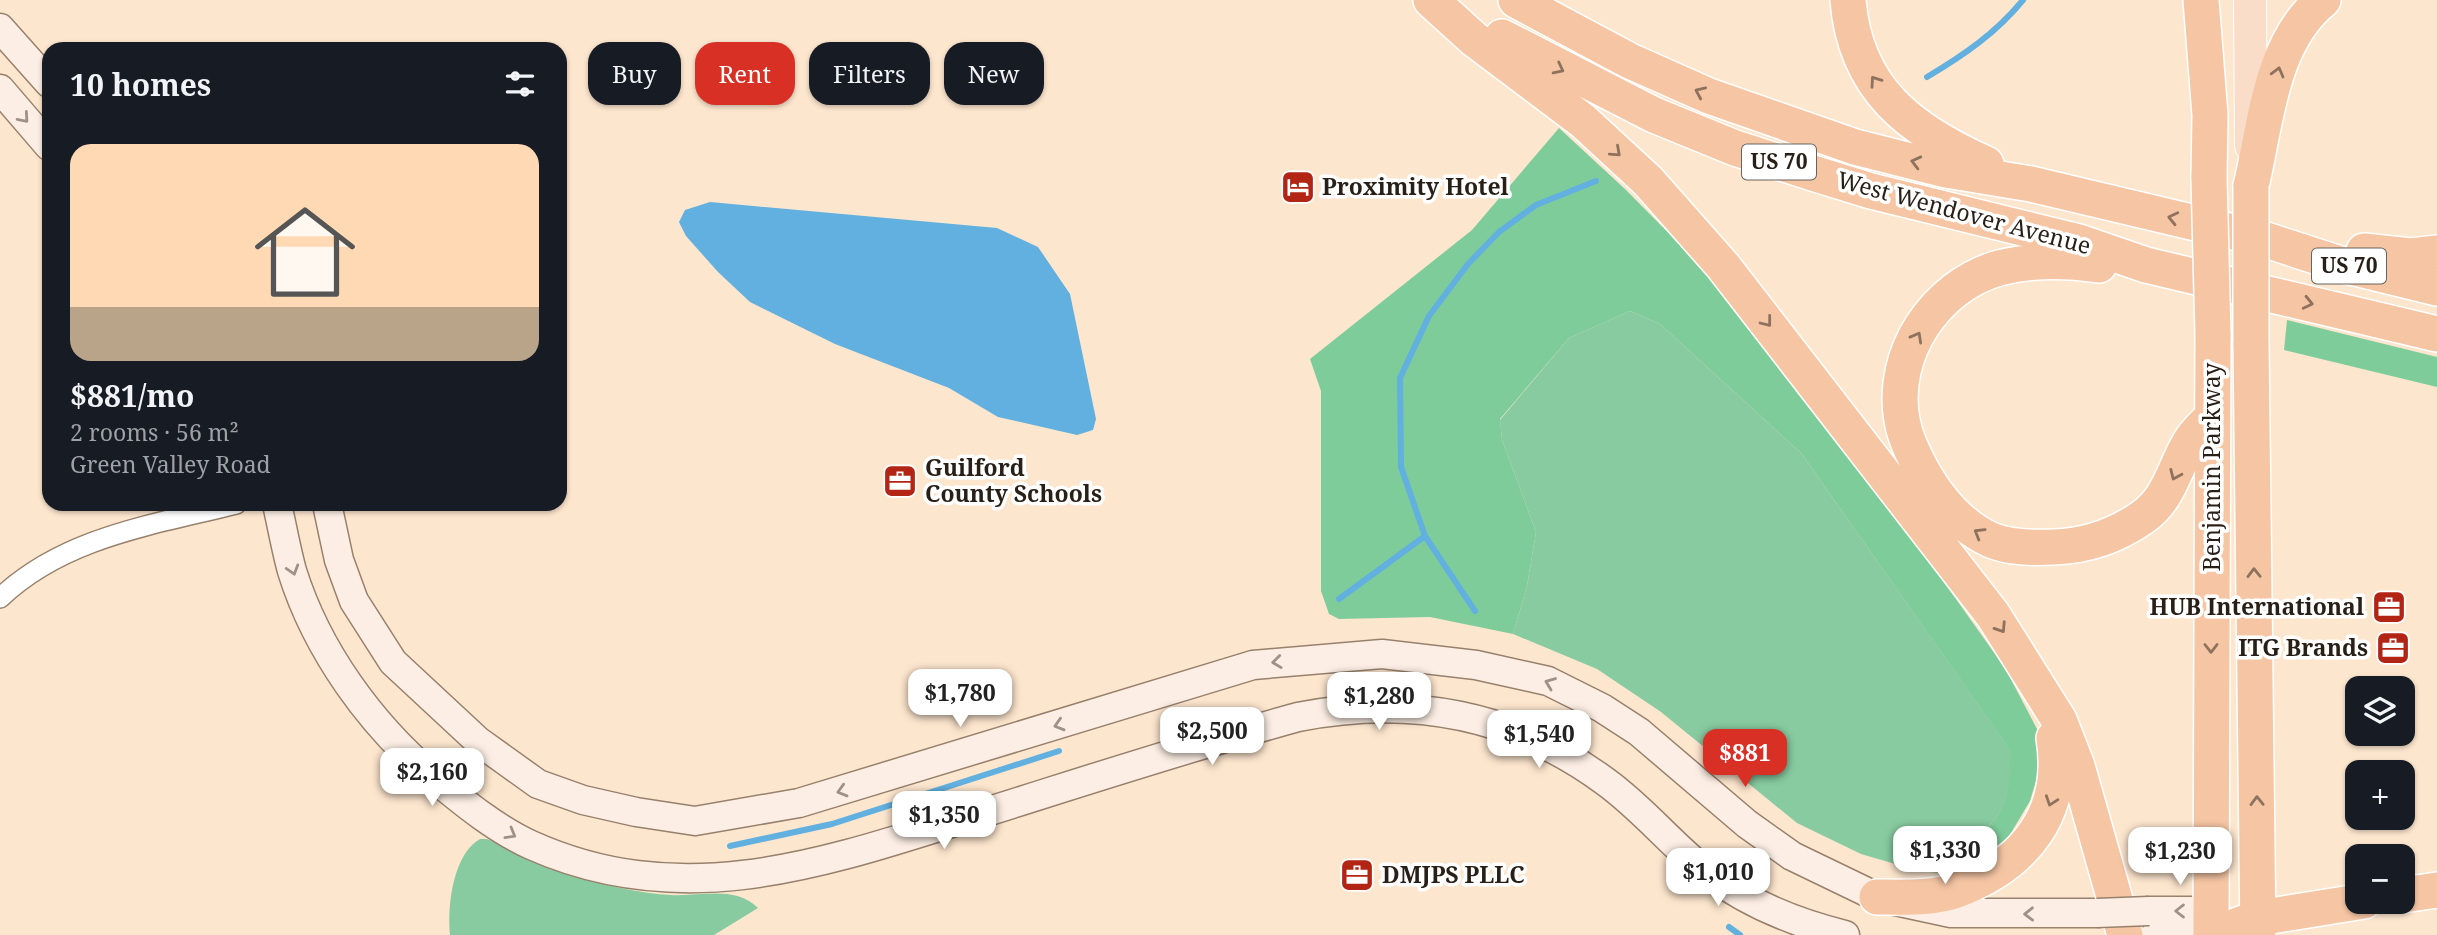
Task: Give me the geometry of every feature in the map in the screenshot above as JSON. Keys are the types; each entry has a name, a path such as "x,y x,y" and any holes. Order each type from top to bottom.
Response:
{"highway":[{"name":"West Wendover Avenue","path":"1433,0 1583,81 1735,148 1871,191 2079,242 2146,265 2437,334"},
{"path":"1433,0 1475,39 1583,121 1648,181 1723,266 1950,557 1993,615 2059,720 2143,927"},
{"name":"West Wendover Avenue","path":"1516,0 1630,61 1709,96 1855,147 1946,170 2031,184 2263,239 2343,265 2437,288"},
{"path":"1848,0 1851,29 1871,78 1903,117 1949,147 2031,184"},
{"path":"2201,0 2210,115"},
{"path":"2251,186 2278,65 2302,21 2323,0"},
{"name":"Benjamin Parkway","path":"2210,115 2213,334 2211,927"},
{"name":"Benjamin Parkway","path":"2251,186 2258,927"},
{"path":"2263,239 2315,242 2411,257 2437,253"},
{"path":"2146,265 2123,268 2037,261 1997,269 1939,302 1914,337 1902,369 1901,419 1908,444 1942,502 1968,526 1992,540 2004,543 2029,548 2064,547 2102,540 2144,517 2166,495 2191,440 2211,418"},
{"path":"1877,897 1920,897 1955,891 2008,861 2042,823 2051,806 2057,761 2052,726 2026,666"},
{"path":"2415,893 2437,890"},
{"path":"2211,927 2258,927 2345,906"}],"main road":[{"name":"Benjamin Parkway","path":"2210,115 2215,77 2215,0"},
{"name":"Benjamin Parkway","path":"2250,0 2251,186"},
{"path":"0,28 42,75"},
{"path":"0,89 42,138"},
{"path":"279,511 292,570 310,618 357,696 400,749 488,820 529,845 573,861 635,875 688,878 727,879 798,867 904,838 1126,767 1298,716 1333,710 1405,706 1458,713 1504,728 1559,753 1607,782 1706,872 1745,897 1787,916 1845,935"},
{"path":"328,511 339,560 354,601 393,662 503,760 538,784 583,800 636,813 695,821 742,814 851,789 1253,665 1382,654 1476,665 1559,686 1602,708 1639,732 1747,824 1792,856 1877,897 1951,913 2097,914 2143,927 2211,927"}],"street":[{"path":"0,598 33,571 76,547 210,511"}],"green space":[{"path":"1559,128 1626,190 1716,281 1860,464 2005,668 2038,731 2041,764 2030,801 2008,838 1971,864 1962,854 1995,819 2006,798 2010,750 1801,453 1660,324 1630,311 1569,338 1500,419 1502,440 1536,532 1527,586 1513,634 1430,617 1339,619 1329,614 1321,591 1321,391 1310,359 1472,230"},
{"path":"1630,311 1660,324 1801,453 2011,751 2009,786 2002,809 1962,854 1971,864 1941,873 1919,871 1861,854 1797,823 1661,712 1597,669 1513,634 1527,586 1536,532 1502,440 1500,420 1569,338"},
{"path":"2287,320 2437,357 2437,387 2284,350"},
{"path":"480,839 487,839 554,868 599,883 646,893 728,894 749,901 758,908 714,935 450,935 451,896 458,869 463,856"}],"water":[{"path":"710,202 997,228 1038,247 1070,294 1096,419 1093,430 1077,435 998,417 949,388 835,344 750,302 686,236 679,222 685,210"}],"waterway":[{"path":"1927,77 1979,43 2023,0"},
{"path":"1475,611 1425,536 1401,467 1400,378 1429,316 1468,264 1499,232 1536,205 1596,181"},
{"path":"1339,599 1425,536"},
{"path":"730,846 832,824 1059,751"},
{"path":"1729,927 1740,935"}],"place":[{"name":"Proximity Hotel","path":"1298,187"},
{"name":"Guilford County Schools","path":"900,481"},
{"name":"HUB International","path":"2389,607"},
{"name":"ITG Brands","path":"2393,648"},
{"name":"DMJPS PLLC","path":"1357,875"}]}
